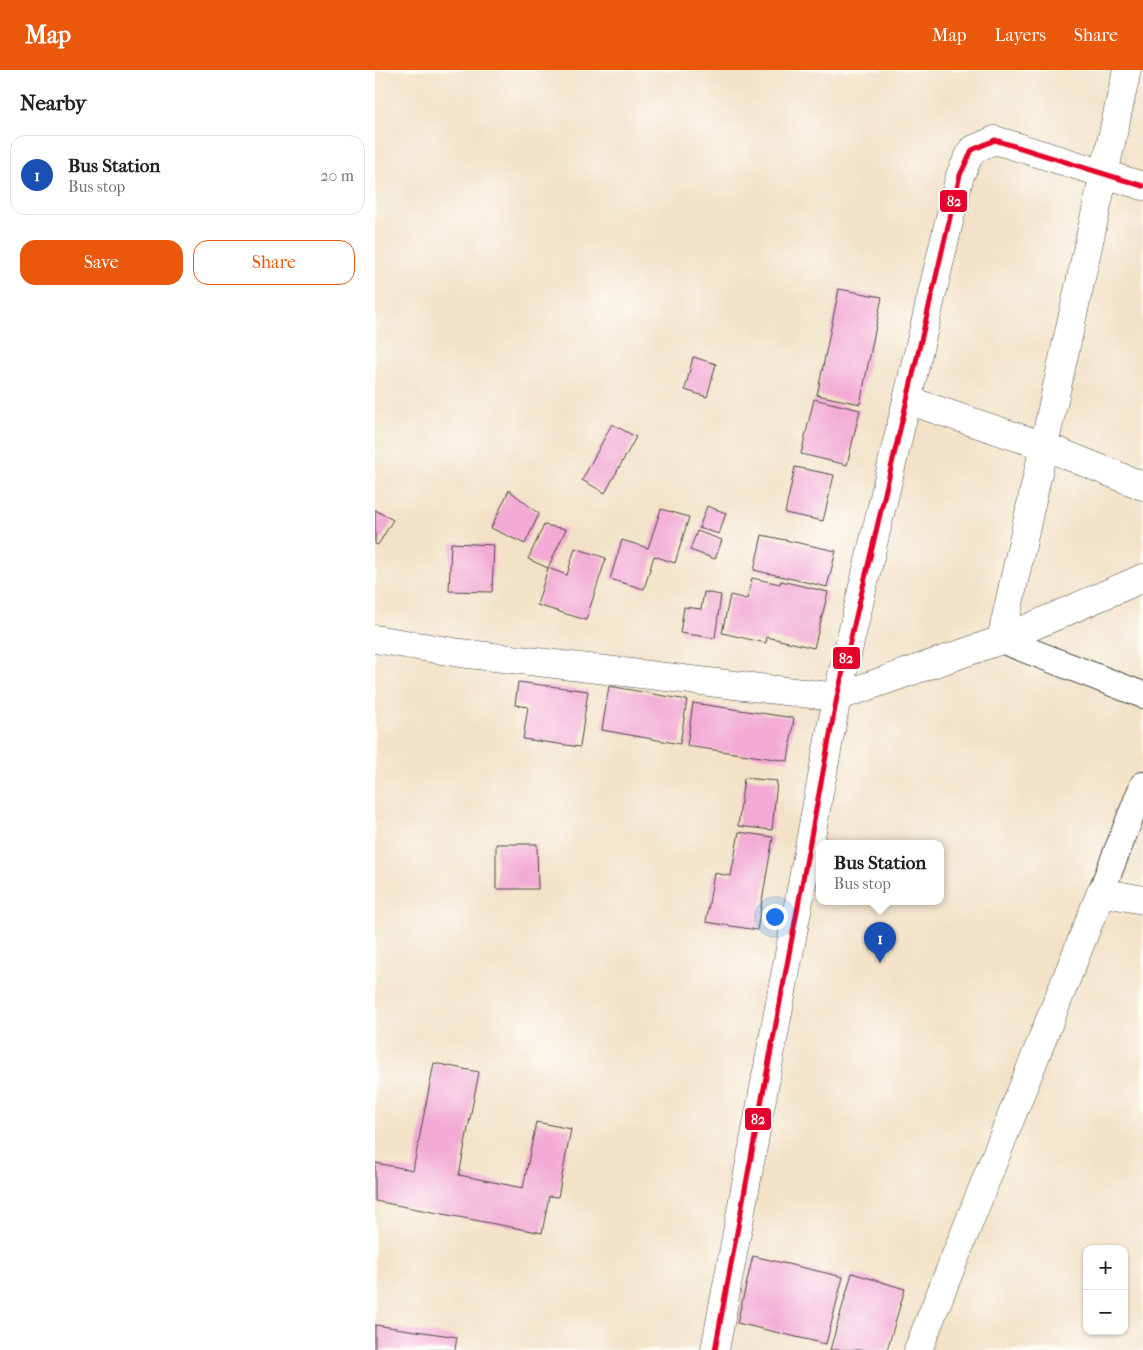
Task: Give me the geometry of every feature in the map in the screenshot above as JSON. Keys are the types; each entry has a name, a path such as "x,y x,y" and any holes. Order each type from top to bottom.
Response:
{"street":[{"path":"1001,640 1127,70"},
{"path":"715,1350 837,697 960,175 972,150 995,140 1143,186"},
{"path":"907,400 1044,446 1143,486"},
{"path":"375,639 460,653 837,697 1001,640 1143,578"},
{"path":"1001,640 1143,695"},
{"path":"917,1350 1143,785"},
{"path":"1101,892 1143,900"}],"building":[{"path":"839,289 882,297 860,404 817,395"},
{"path":"693,357 716,364 707,397 685,390"},
{"path":"814,399 860,410 847,465 801,454"},
{"path":"612,424 636,437 605,493 582,480"},
{"path":"795,467 834,475 823,521 785,513"},
{"path":"509,490 539,514 525,544 491,528"},
{"path":"707,506 726,513 719,534 699,528"},
{"path":"661,509 689,517 675,563 654,556 644,589 610,579 622,540 648,548"},
{"path":"375,510 393,520 378,545 375,544"},
{"path":"544,525 566,529 548,568 528,559"},
{"path":"697,531 722,540 715,559 690,550"},
{"path":"762,535 836,551 827,587 754,570"},
{"path":"451,543 494,545 492,592 449,591"},
{"path":"575,548 606,558 586,620 537,605 548,568 567,575"},
{"path":"752,578 780,584 781,581 828,592 814,648 767,637 766,643 722,633 730,595 747,599"},
{"path":"704,592 721,595 715,638 680,633 684,607 701,609"},
{"path":"518,682 588,691 580,747 523,739 528,707 515,705"},
{"path":"609,686 687,700 680,744 602,730"},
{"path":"693,703 794,718 788,761 687,746"},
{"path":"744,778 777,781 772,830 738,826"},
{"path":"739,832 773,837 757,930 706,922 714,873 731,876"},
{"path":"496,844 537,844 538,889 496,889"},
{"path":"434,1063 479,1072 459,1175 523,1188 536,1122 571,1129 558,1197 549,1196 542,1233 375,1201 375,1163 413,1170"},
{"path":"753,1256 843,1277 826,1344 737,1323"},
{"path":"852,1273 905,1289 887,1350 830,1350"},
{"path":"375,1325 457,1337 455,1350 375,1350"}],"transit line":[{"name":"82","path":"715,1350 837,697 960,175 972,150 995,140 1143,186"}],"place":[{"name":"Bus Station","path":"880,963"}]}
